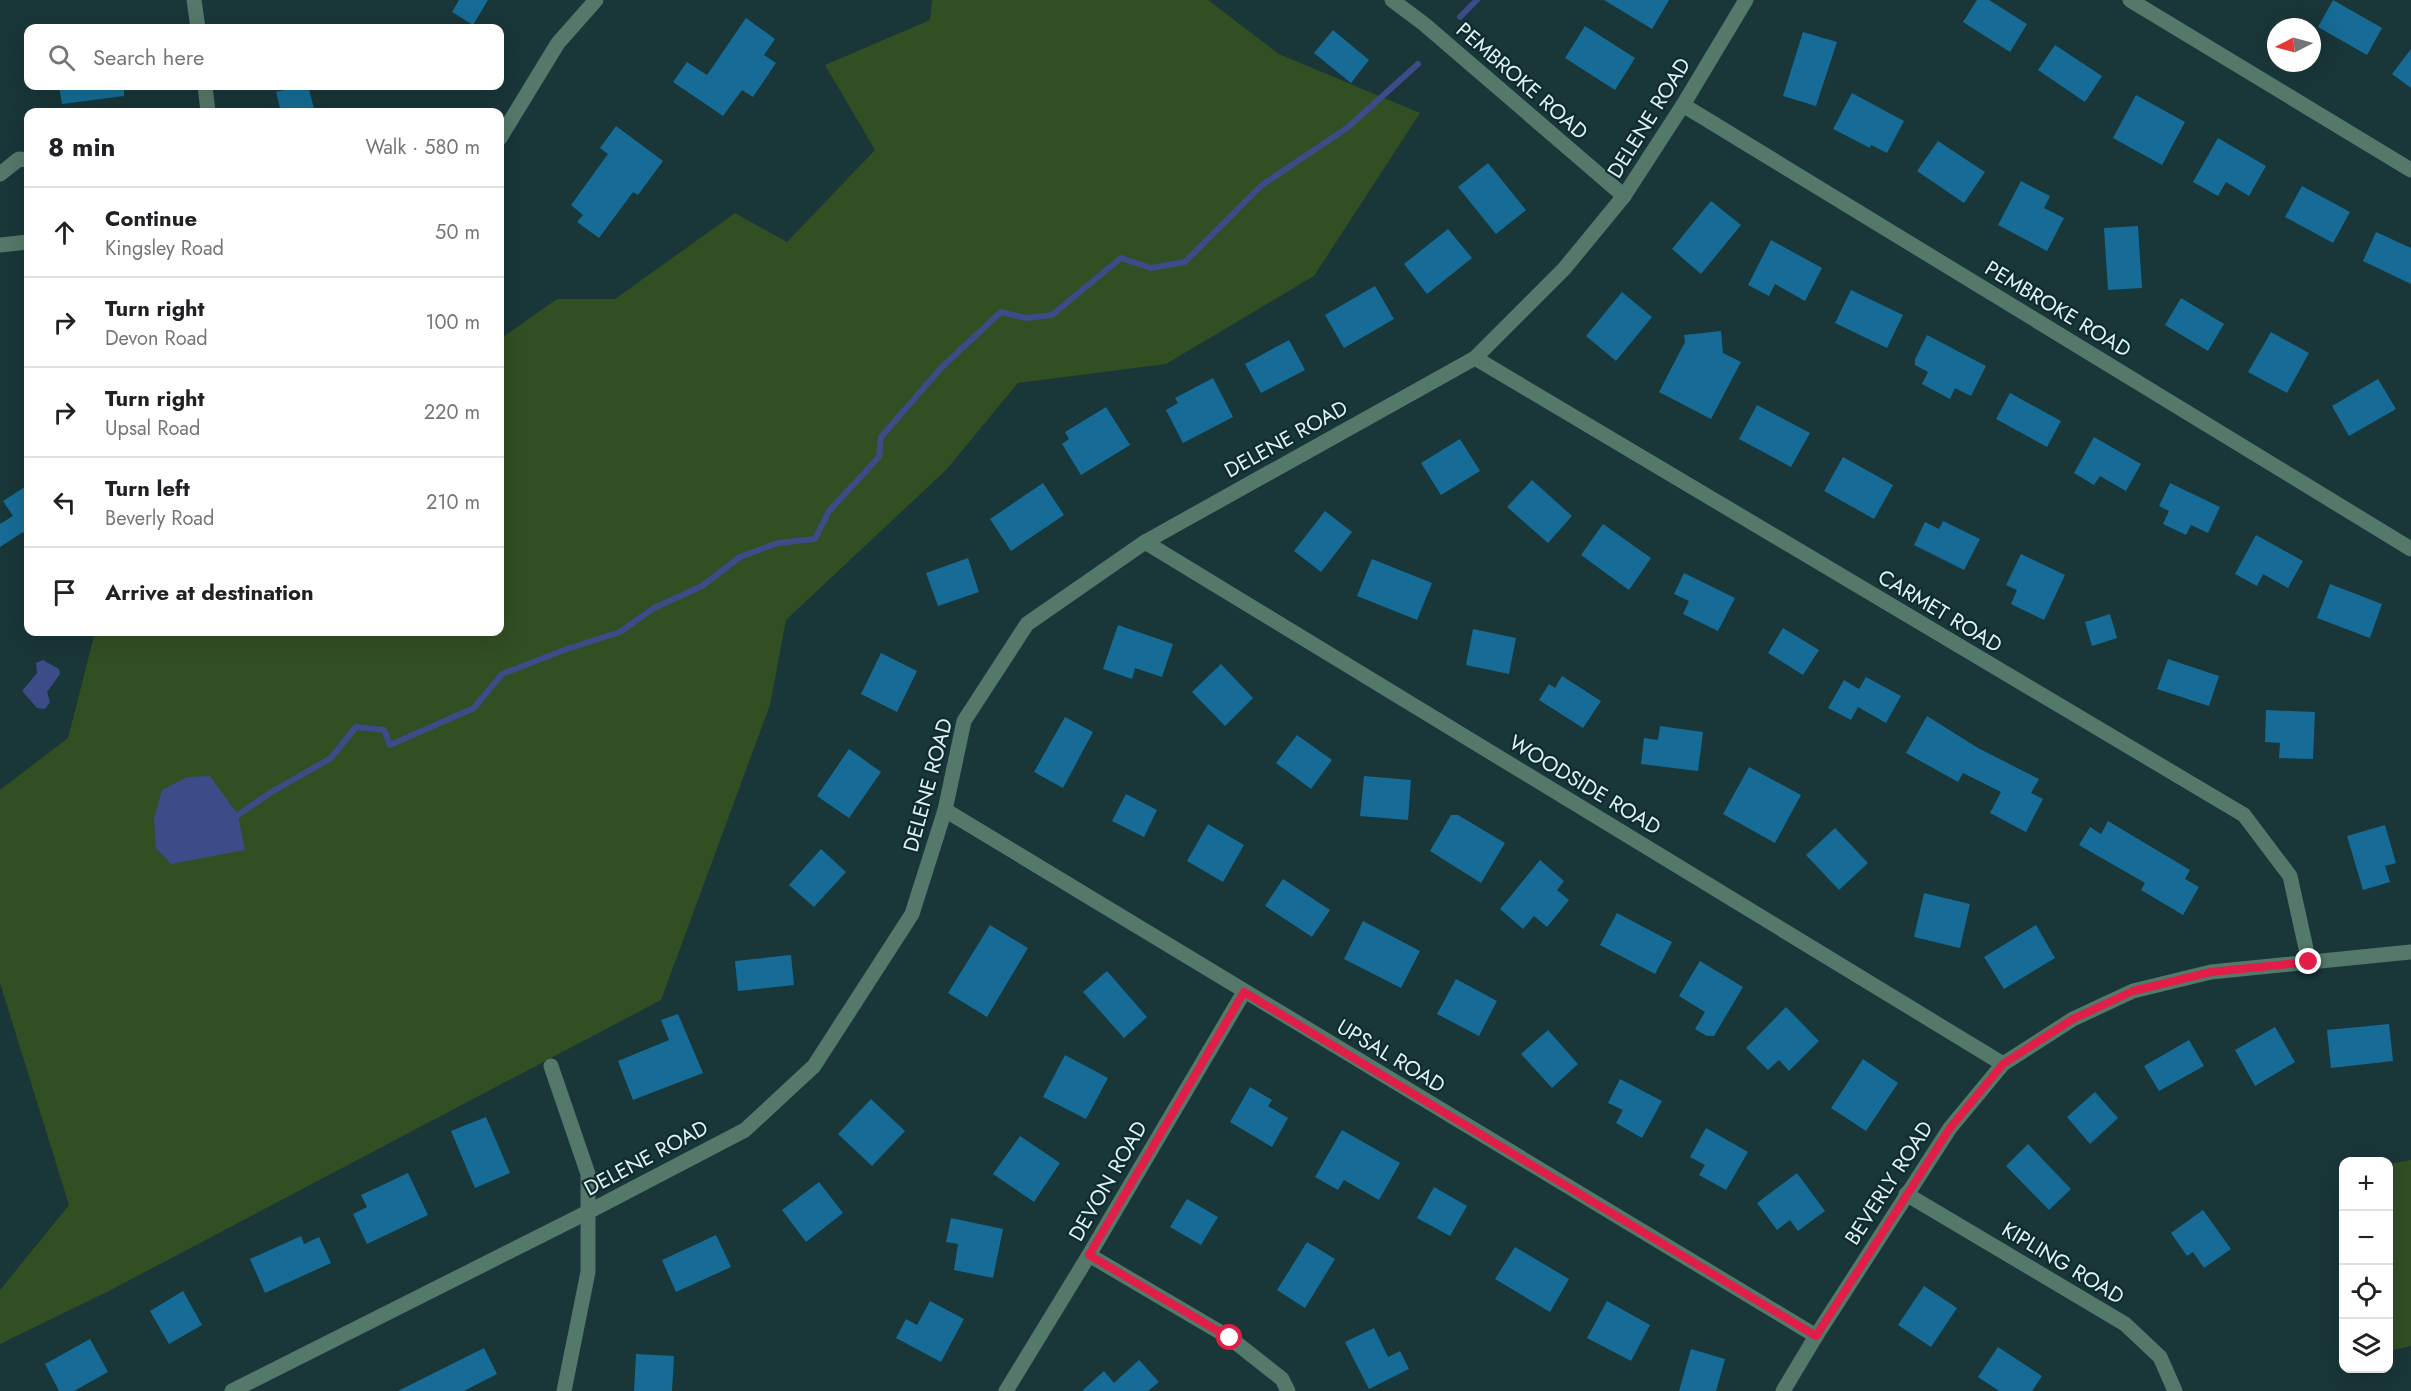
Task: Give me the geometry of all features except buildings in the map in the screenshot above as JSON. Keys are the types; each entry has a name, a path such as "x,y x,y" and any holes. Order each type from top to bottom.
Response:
{"street":[{"path":"194,0 197,24"},
{"path":"504,132 558,44 597,0"},
{"name":"PEMBROKE ROAD","path":"1392,0 1424,24 1624,196"},
{"name":"DELENE ROAD","path":"232,1391 588,1212 745,1130 814,1066 912,914 945,810 964,721 1027,624 1145,542 1474,358 1563,269 1624,196 1683,105 1746,0"},
{"path":"2130,0 2411,170"},
{"path":"205,90 208,108"},
{"name":"PEMBROKE ROAD","path":"1683,105 2411,549"},
{"path":"0,174 20,159 24,160"},
{"path":"0,244 24,242"},
{"name":"CARMET ROAD","path":"1474,358 2244,815 2290,876 2309,962"},
{"name":"WOODSIDE ROAD","path":"1145,542 2003,1064"},
{"name":"UPSAL ROAD","path":"945,810 1816,1336"},
{"name":"BEVERLY ROAD","path":"1783,1391 1950,1128 2003,1064 2073,1019 2133,991 2211,972 2411,952"},
{"name":"DEVON ROAD","path":"1006,1391 1244,992"},
{"path":"551,1066 588,1174 588,1272 564,1391"},
{"name":"KIPLING ROAD","path":"1906,1194 2125,1324 2160,1357 2175,1391"},
{"path":"1089,1255 1230,1338 1282,1379 1288,1391"}],"green space":[{"path":"932,0 1208,0 1279,54 1420,113 1314,276 1166,364 1018,383 946,470 786,620 770,705 661,1000 109,1291 0,1344 0,1290 69,1205 0,983 0,790 68,738 94,636 504,636 504,336 557,299 615,299 735,213 787,242 875,150 825,65 930,20"},
{"path":"2411,1160 2411,1346 2393,1350 2393,1211 2393,1163"}],"water":[{"path":"43,660 59,669 60,674 47,692 50,702 45,709 37,708 22,691 37,673 36,663"},
{"path":"210,776 238,815 245,850 171,864 156,848 154,819 162,790 187,777"}],"waterway":[{"path":"1460,17 1477,0"},
{"path":"238,815 270,793 331,758 356,727 384,730 390,745 474,708 502,674 620,632 654,608 702,586 740,557 778,543 815,539 829,511 879,457 881,437 942,367 1001,312 1026,318 1052,315 1121,258 1151,268 1185,262 1262,185 1347,128 1418,64"}],"route":[{"path":"1230,1338 1089,1255 1244,992 1816,1336 1950,1128 2003,1064 2073,1019 2133,991 2211,972 2309,962"}]}
